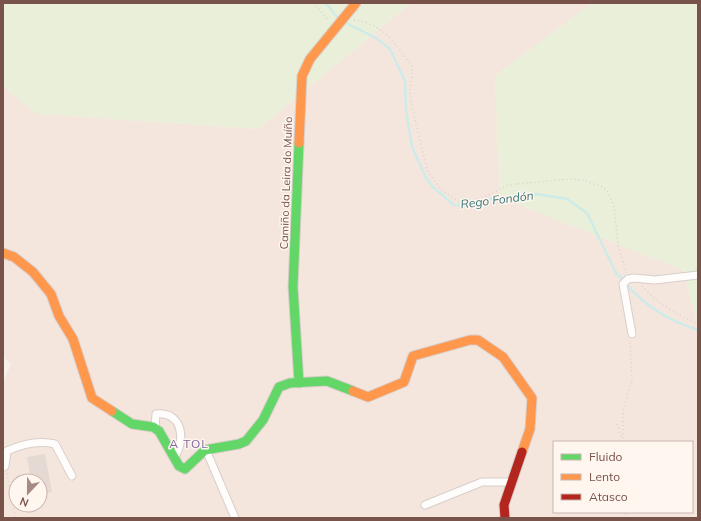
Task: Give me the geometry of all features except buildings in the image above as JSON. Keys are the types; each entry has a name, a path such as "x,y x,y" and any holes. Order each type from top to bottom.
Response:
{"street":[{"name":"Camiño da Leira do Muíño","path":"299,383 293,287 302,76 310,59 356,3"},
{"path":"3,253 14,257 33,272 51,294 59,316 73,339 92,398 132,424 153,427 159,431 175,456 179,466 185,469 190,467 206,450 240,443 254,434 279,387 299,383 327,382 368,397 404,382 413,356 470,340 478,340 503,357 532,398 530,429 504,505 505,518"},
{"path":"632,334 624,284 631,278 655,280 698,275"},
{"path":"156,429 156,414 163,413 173,417 178,424 182,438 175,456"},
{"path":"4,467 7,451 24,444 48,442 55,444 72,476"},
{"path":"206,450 235,518"},
{"path":"425,505 482,482 512,482"}],"path":[{"path":"313,3 326,18 374,25 386,33 413,67 410,89 415,124 427,170 442,191 459,202 474,200 506,186 516,184 570,179 583,180 602,187 608,192 614,207 620,251 631,278 654,299 685,319 698,323"},
{"path":"623,438 624,410 632,381 629,346 632,334"},
{"path":"617,424 623,438"},
{"path":"4,467 15,518"}],"shaded area":[{"path":"411,3 592,3 495,76 500,197 683,270 698,326 698,518 3,518 3,382 11,364 3,357 3,87 38,114 258,129"}],"green space":[{"path":"3,3 411,3 258,129 38,114 3,87"},
{"path":"592,3 698,3 698,326 683,270 500,197 495,76"}],"waterway":[{"name":"Rego Fondón","path":"326,3 337,17"},
{"name":"Rego Fondón","path":"348,24 376,38 390,49 405,81 406,110 412,147 426,178 433,187 454,205 466,206 490,199 536,194 567,199 587,213 616,273 623,280"},
{"name":"Rego Fondón","path":"626,284 642,300 668,318 698,330"}],"traffic: fast":[{"path":"299,143 293,287 299,383"},
{"path":"112,411 132,424 153,427 159,431 179,466 185,469 205,450 239,444 246,441 263,420 279,387 290,383 327,381 353,391"}],"traffic: slow":[{"path":"299,143 302,76 310,59 356,3"},
{"path":"3,253 14,257 33,272 51,294 59,316 73,339 92,398 112,411"},
{"path":"353,391 368,397 404,382 413,356 470,340 478,340 503,357 532,398 530,429 522,452"}],"traffic: jam":[{"path":"505,518 504,505 522,452"}],"district":[{"name":"A TOL","path":"189,444"}]}
